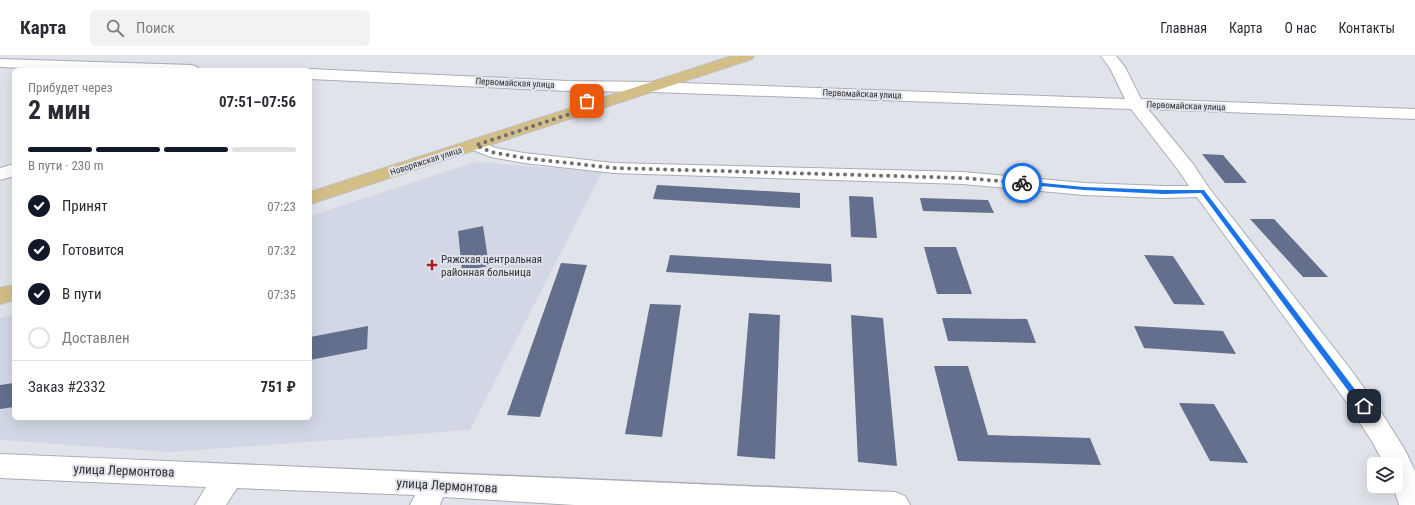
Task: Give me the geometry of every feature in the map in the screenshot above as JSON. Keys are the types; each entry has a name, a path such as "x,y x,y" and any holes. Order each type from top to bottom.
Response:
{"main road":[{"name":"Новоряжская улица","path":"312,197 746,56"},
{"path":"0,296 12,293"}],"street":[{"path":"1108,56 1117,67 1136,104 1187,168 1202,191 1357,395 1385,441 1404,478 1414,505"},
{"path":"0,63 137,68"},
{"name":"Первомайская улица","path":"312,74 568,86 654,87 1415,114"},
{"path":"568,86 585,96 588,108"},
{"path":"476,145 491,152 524,158 614,168 963,178 1084,188 1164,192 1202,191"},
{"path":"0,174 12,171"},
{"name":"улица Лермонтова","path":"0,466 230,475 430,494 562,492 895,505"},
{"path":"210,505 230,475"}],"shaded area":[{"name":"Ряжская центральная районная больница","path":"475,162 602,172 470,430 171,452 0,440 0,318 12,315 12,420 312,420 312,215"}],"building":[{"path":"1202,154 1223,155 1247,183 1225,183"},
{"path":"657,185 800,193 800,208 653,199"},
{"path":"849,196 873,197 877,238 851,237"},
{"path":"920,198 988,200 994,213 923,211"},
{"path":"1250,219 1274,219 1328,277 1303,277"},
{"path":"483,226 489,266 462,271 458,231"},
{"path":"924,247 956,247 972,294 937,294"},
{"path":"670,255 831,264 832,282 666,272"},
{"path":"1144,255 1173,256 1205,305 1174,304"},
{"path":"561,263 587,265 540,417 507,415"},
{"path":"650,304 681,305 662,437 625,434"},
{"path":"749,313 780,315 775,459 737,456"},
{"path":"851,315 883,318 897,466 858,462"},
{"path":"942,318 1027,319 1036,343 948,341"},
{"path":"368,326 367,349 312,360 312,337"},
{"path":"1134,326 1223,331 1236,354 1144,348"},
{"path":"934,366 968,366 988,435 1090,438 1101,465 958,461"},
{"path":"12,383 12,407 0,409 0,385"},
{"path":"1179,403 1214,404 1248,463 1210,461"}],"way so far":[{"path":"587,101 588,108 476,145 491,152 524,158 614,168 963,178 1022,183"}],"place":[{"name":"Ряжская центральная районная больница","path":"432,265"}],"route":[{"path":"1022,183 1164,192 1202,191 1349,384 1364,406"}]}
